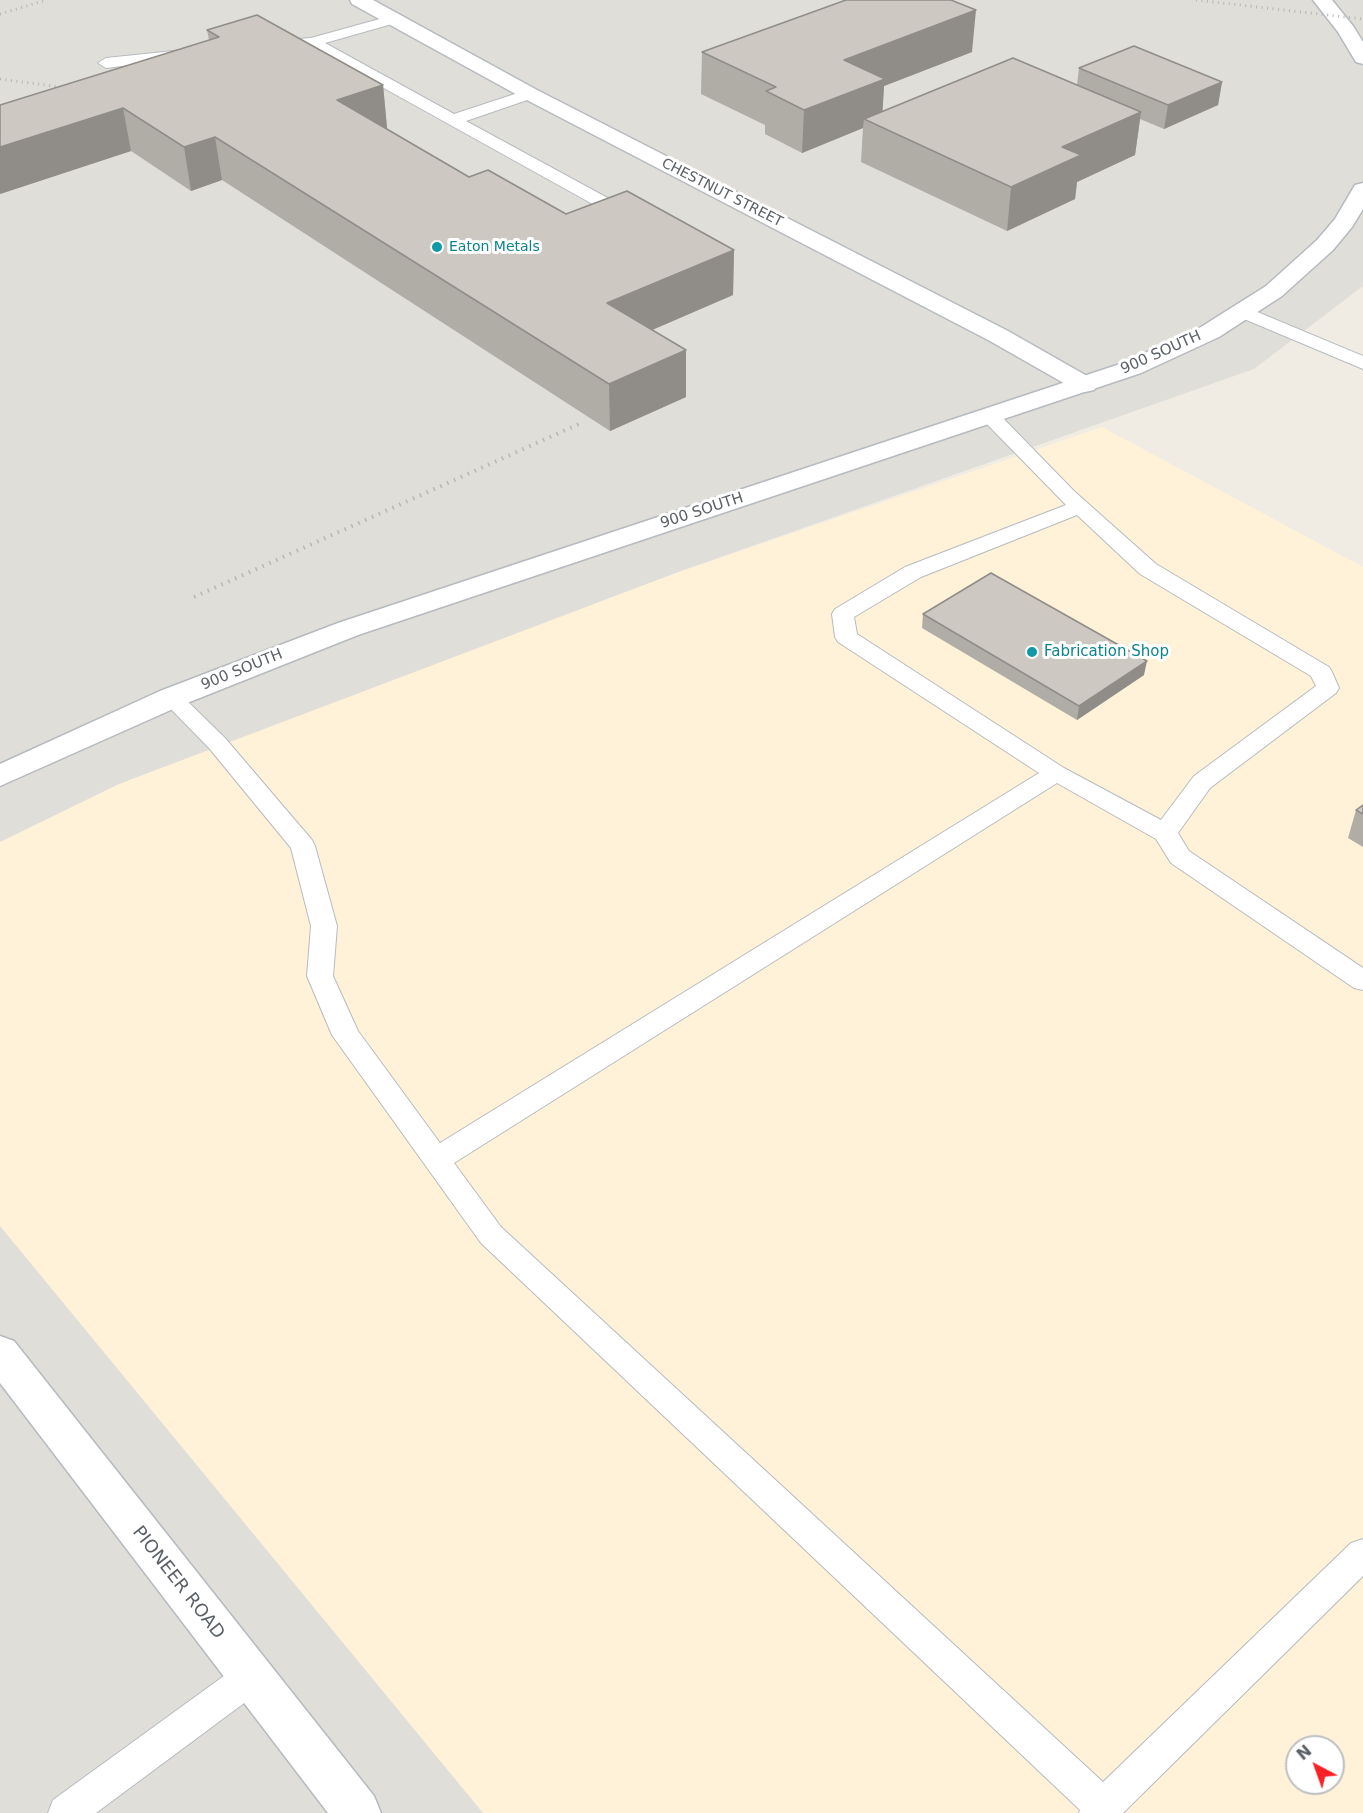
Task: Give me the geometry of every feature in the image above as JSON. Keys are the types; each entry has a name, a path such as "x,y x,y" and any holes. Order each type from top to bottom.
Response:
{"street":[{"name":"CHESTNUT STREET","path":"359,0 530,94 999,336 1085,385"},
{"path":"1322,0 1346,30 1363,58"},
{"name":"900 SOUTH","path":"0,776 171,698 296,648 410,607 991,417 1085,385 1172,350 1243,312 1301,268 1325,245 1344,222 1363,190"},
{"name":"PIONEER ROAD","path":"0,1353 357,1813"}],"lane":[{"path":"255,48 312,42 394,19"},
{"path":"312,42 651,228"},
{"path":"106,63 198,54"},
{"path":"453,120 530,94"},
{"path":"1243,312 1363,363"},
{"path":"991,417 1080,507 1148,569 1321,672 1329,688 1202,782 1165,833"},
{"path":"1080,507 913,572 843,614 846,637 1056,772 1165,833 1180,857 1363,981"},
{"path":"171,698 217,743 303,846 324,926 320,976 346,1035 491,1235 1100,1810 1363,1554"},
{"path":"436,1160 1056,772"},
{"path":"66,1813 251,1677"}],"shaded area":[{"path":"0,0 1363,0 1363,286 1254,369 681,571 119,784 0,842"},
{"path":"1102,427 1363,567 1363,1813 483,1813 0,1226 0,842 119,784 498,634"},
{"path":"0,1226 483,1813 0,1813"}],"building":[{"path":"846,0 951,0 976,10 844,60 885,79 804,110 766,91 776,87 702,52"},
{"path":"257,15 383,85 337,100 469,177 488,170 566,214 627,191 734,250 607,303 686,350 609,384 215,137 184,147 123,108 0,147 0,105 219,37 207,30"},
{"path":"1134,46 1222,82 1168,105 1079,68"},
{"path":"1013,58 1141,112 1062,147 1081,155 1011,187 864,119"},
{"name":"Fabrication Shop","path":"991,573 1147,661 1079,706 923,614"},
{"path":"1363,805 1363,814 1356,810"}],"railway":[{"path":"0,14 46,0"},
{"path":"1196,0 1363,19"},
{"path":"0,79 76,89"},
{"path":"194,597 579,424"}],"place":[{"name":"Eaton Metals","path":"437,247"},
{"name":"Fabrication Shop","path":"1032,652"}]}
